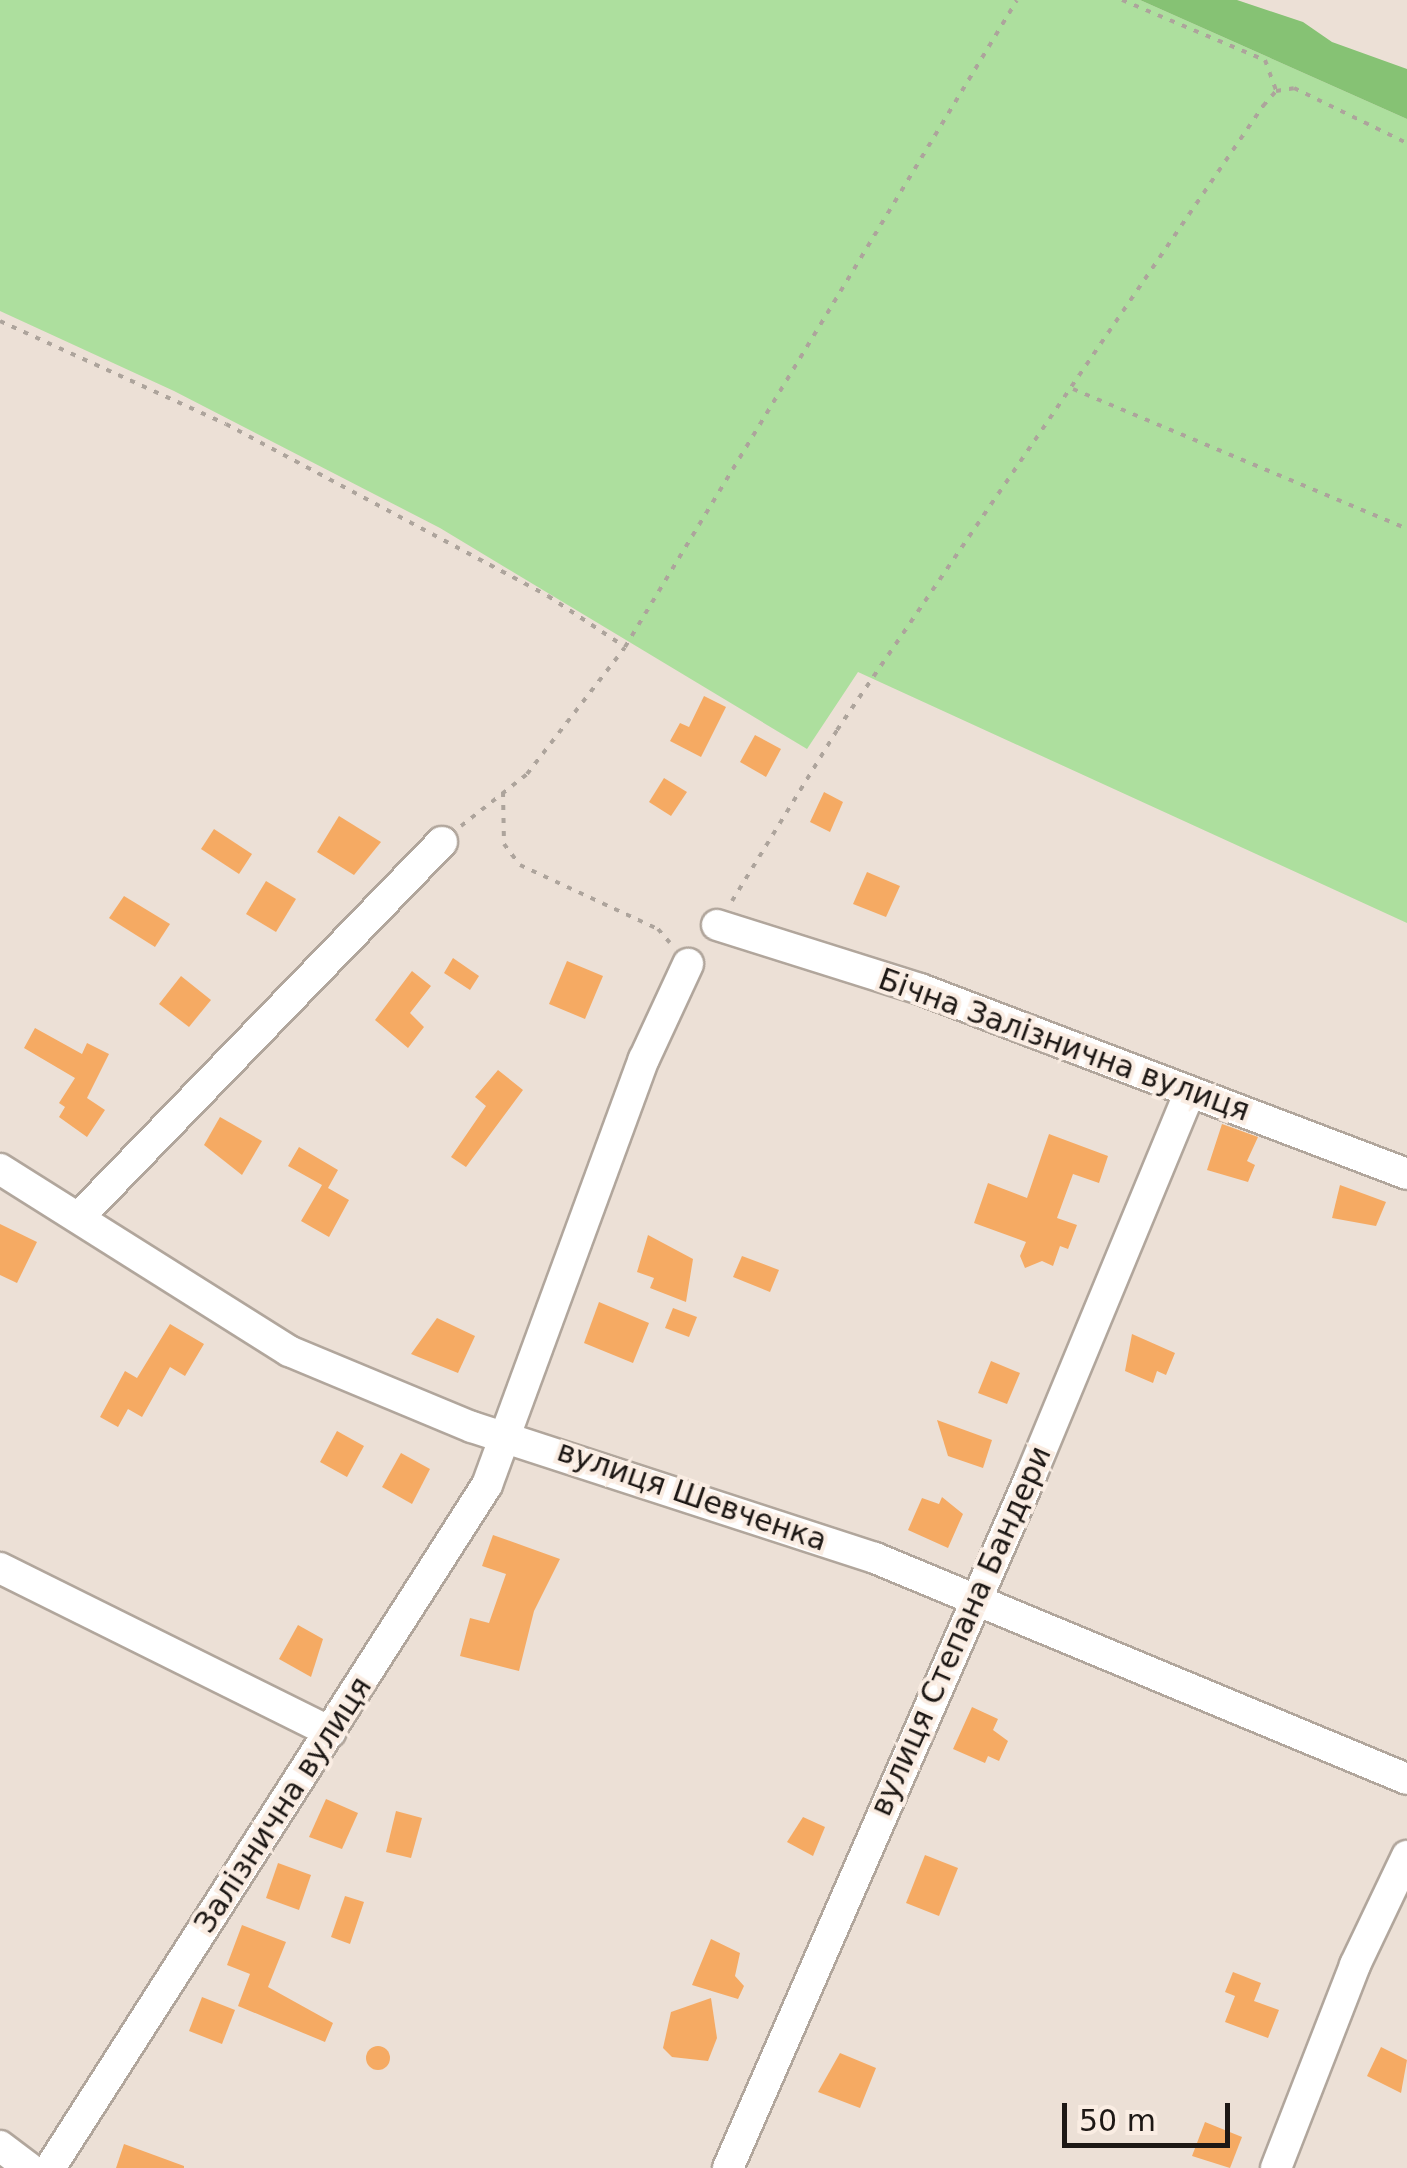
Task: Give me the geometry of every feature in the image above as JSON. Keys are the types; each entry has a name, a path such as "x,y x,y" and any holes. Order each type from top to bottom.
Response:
{"street":[{"path":"79,1217 442,842"},
{"name":"Бічна Залізнична вулиця","path":"718,925 920,989 1407,1174"},
{"name":"Залізнична вулиця","path":"50,2168 487,1485 644,1059 688,964"},
{"name":"вулиця Степана Бандери","path":"728,2168 1190,1092"},
{"name":"вулиця Шевченка","path":"0,1170 289,1351 502,1436 875,1558 972,1603 1407,1779"},
{"path":"0,1568 331,1732"},
{"path":"1276,2168 1354,1965 1407,1856"},
{"path":"0,2146 29,2168"}],"path":[{"path":"442,842 527,774 625,646 1017,0"},
{"path":"1122,0 1265,60 1276,91"},
{"path":"1276,91 1318,96 1407,143"},
{"path":"718,925 837,730 1276,91"},
{"path":"0,321 226,424 548,596 625,646"},
{"path":"1073,390 1407,529"},
{"path":"503,792 504,844 520,865 658,929 688,964"}],"green space":[{"path":"0,0 1140,0 1407,119 1407,923 858,672 807,749 440,528 174,391 0,311"},
{"path":"1140,0 1237,0 1303,22 1332,42 1407,69 1407,119"}],"building":[{"path":"704,696 726,707 701,757 670,741 680,723 689,727"},
{"path":"755,735 781,749 766,777 740,762"},
{"path":"664,778 687,792 671,816 649,802"},
{"path":"824,792 843,802 830,832 810,822"},
{"path":"339,816 381,842 354,875 317,852"},
{"path":"214,829 252,854 239,874 201,849"},
{"path":"867,872 900,886 886,917 853,904"},
{"path":"266,881 296,899 276,932 246,914"},
{"path":"124,896 170,924 155,947 109,918"},
{"path":"453,958 479,976 470,990 444,973"},
{"path":"567,961 603,976 585,1019 549,1004"},
{"path":"412,971 431,986 410,1013 424,1027 408,1048 375,1020"},
{"path":"181,976 211,1000 189,1027 159,1004"},
{"path":"35,1028 82,1054 87,1043 109,1054 87,1098 105,1110 87,1137 59,1117 65,1107 59,1103 75,1078 24,1048"},
{"path":"498,1070 523,1090 466,1167 451,1157 486,1106 475,1097"},
{"path":"220,1117 262,1141 242,1175 204,1145"},
{"path":"1222,1124 1258,1137 1247,1161 1255,1165 1248,1182 1207,1170"},
{"path":"1049,1134 1108,1156 1099,1183 1073,1174 1057,1218 1077,1225 1068,1249 1060,1246 1053,1266 1042,1261 1025,1268 1020,1256 1026,1242 974,1223 988,1183 1027,1198"},
{"path":"299,1147 338,1170 328,1188 349,1200 329,1237 301,1221 322,1185 288,1166"},
{"path":"1340,1185 1386,1202 1376,1226 1332,1218"},
{"path":"0,1224 37,1242 17,1283 0,1275"},
{"path":"648,1235 693,1259 686,1302 650,1288 654,1278 637,1272"},
{"path":"742,1256 779,1270 770,1292 733,1277"},
{"path":"599,1302 649,1323 633,1363 584,1343"},
{"path":"673,1308 697,1317 689,1337 665,1328"},
{"path":"437,1318 475,1336 458,1373 411,1354"},
{"path":"170,1324 204,1344 185,1376 170,1367 142,1417 128,1409 118,1427 100,1417 125,1371 137,1378"},
{"path":"1132,1334 1175,1353 1166,1375 1157,1371 1153,1383 1125,1371"},
{"path":"991,1361 1020,1373 1007,1404 978,1393"},
{"path":"937,1420 992,1440 983,1468 948,1456"},
{"path":"337,1431 364,1446 347,1477 320,1462"},
{"path":"401,1453 430,1469 412,1504 382,1487"},
{"path":"942,1497 963,1514 948,1548 908,1530 922,1498 939,1504"},
{"path":"493,1535 560,1559 534,1611 519,1671 460,1656 470,1618 489,1623 506,1574 482,1566"},
{"path":"298,1625 323,1639 311,1677 279,1659"},
{"path":"972,1707 998,1719 993,1730 1008,1741 999,1761 988,1756 985,1763 953,1749"},
{"path":"326,1799 358,1813 342,1849 309,1837"},
{"path":"396,1811 422,1818 411,1858 386,1852"},
{"path":"803,1817 825,1827 813,1856 787,1842"},
{"path":"925,1855 958,1868 939,1916 906,1903"},
{"path":"278,1863 311,1875 299,1910 266,1898"},
{"path":"345,1896 364,1902 350,1944 331,1937"},
{"path":"242,1925 286,1942 268,1987 333,2023 325,2042 238,2006 250,1974 227,1965"},
{"path":"711,1939 740,1953 735,1976 744,1986 738,1999 692,1985"},
{"path":"1233,1972 1261,1983 1254,2001 1279,2010 1268,2038 1225,2022 1235,1996 1225,1992"},
{"path":"202,1997 235,2010 222,2044 189,2031"},
{"path":"711,1998 717,2038 708,2061 672,2057 663,2048 671,2012"},
{"path":"378,2046 387,2049 387,2067 378,2070 369,2067 366,2058 369,2049"},
{"path":"1381,2047 1407,2060 1401,2093 1367,2076"},
{"path":"840,2053 876,2068 860,2108 818,2092"},
{"path":"1205,2122 1242,2137 1230,2168 1192,2156"},
{"path":"124,2144 184,2166 184,2168 116,2168"}]}
